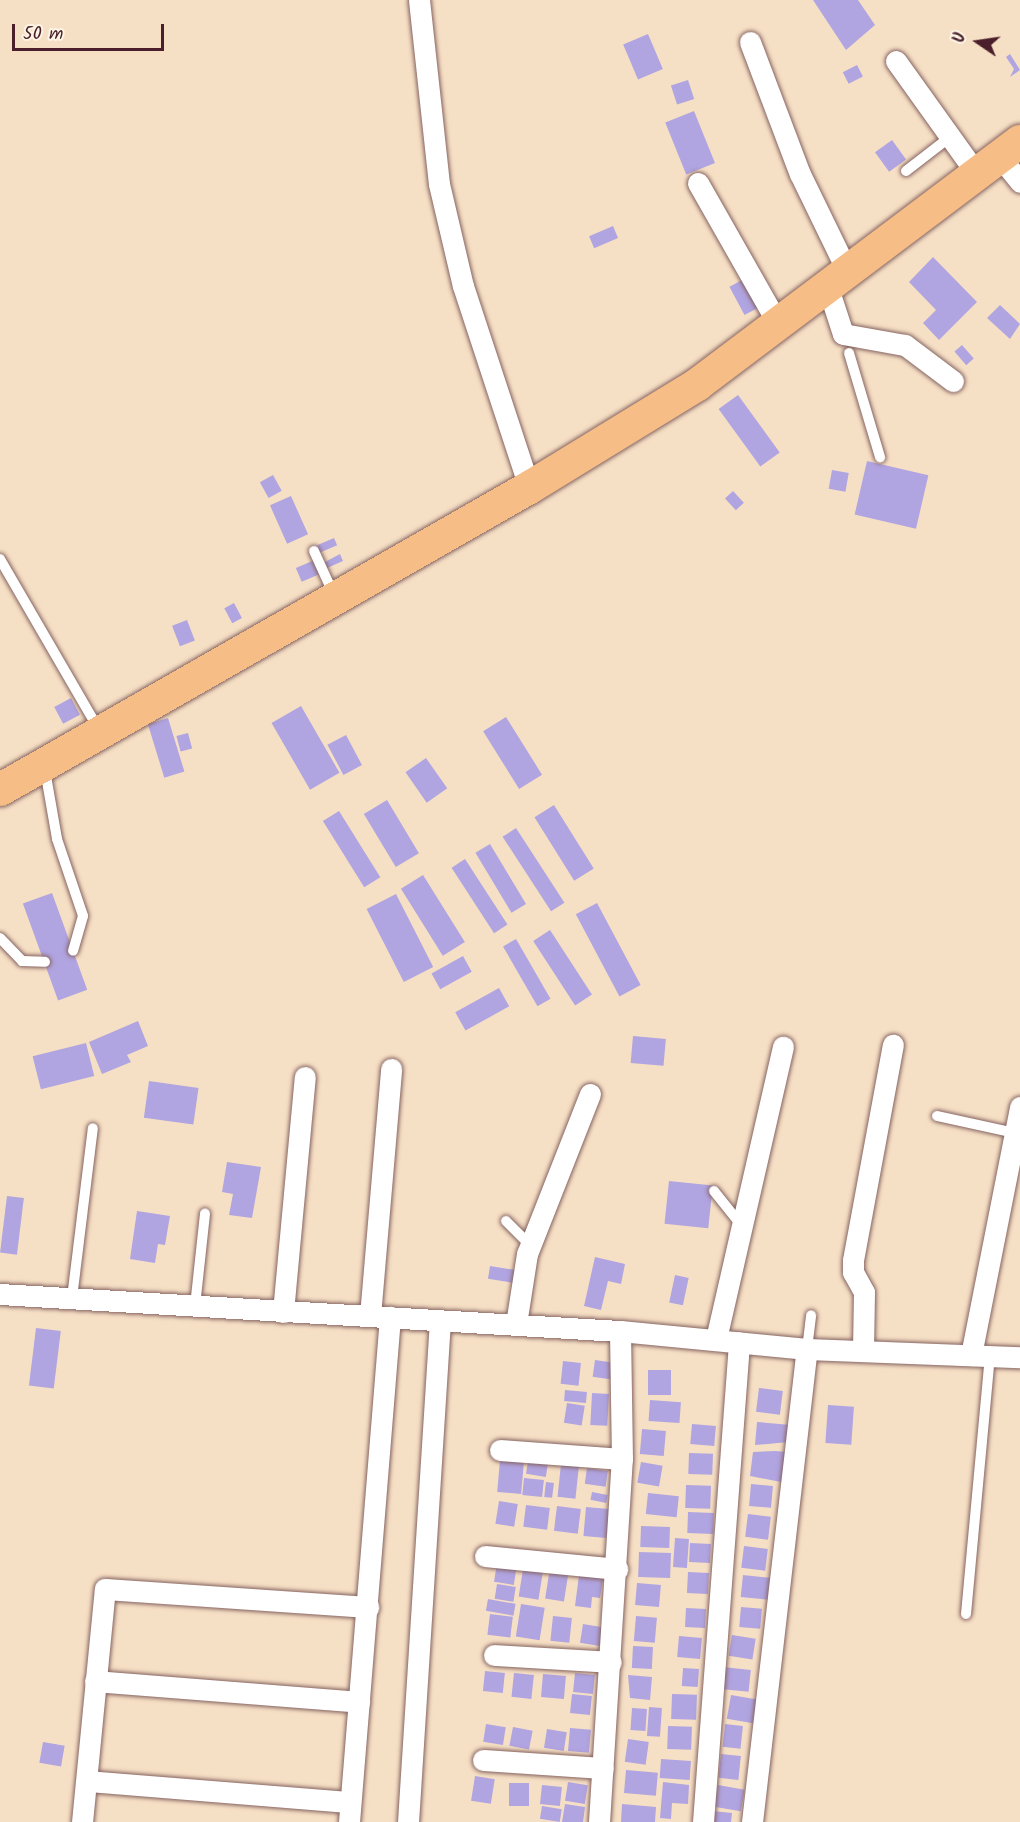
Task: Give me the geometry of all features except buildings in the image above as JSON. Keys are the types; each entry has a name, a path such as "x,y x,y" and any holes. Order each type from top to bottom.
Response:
{"main road":[{"path":"0,789 102,734 529,487 697,384 1004,164"}],"street":[{"path":"418,0 439,184 463,286 529,487"},
{"path":"750,42 838,281 846,344 904,345 953,381"},
{"path":"896,61 950,137 1004,164"},
{"path":"698,183 778,324"},
{"path":"863,1350 864,1292 853,1272 854,1260 893,1045"},
{"path":"716,1339 783,1047"},
{"path":"87,1781 350,1812 368,1607 391,1070"},
{"path":"283,1312 305,1077"},
{"path":"516,1324 531,1246 590,1094"},
{"path":"980,1355 1013,1182 1015,1133 1020,1107"},
{"path":"0,1294 516,1324 807,1348 1020,1357"},
{"path":"408,1822 440,1321"},
{"path":"599,1822 617,1569 622,1459 620,1331"},
{"path":"703,1822 739,1342"},
{"path":"752,1822 807,1348"},
{"path":"500,1450 622,1459"},
{"path":"485,1556 617,1569"},
{"path":"82,1822 105,1589 368,1607"},
{"path":"494,1655 611,1662"},
{"path":"95,1681 359,1702"},
{"path":"483,1760 603,1768"}],"lane":[{"path":"906,171 950,137"},
{"path":"846,344 880,457"},
{"path":"314,551 335,598"},
{"path":"0,559 102,734"},
{"path":"45,764 44,789 83,916 73,951"},
{"path":"0,938 22,961 45,962"},
{"path":"937,1116 1015,1133"},
{"path":"72,1298 93,1128"},
{"path":"714,1191 742,1226"},
{"path":"195,1306 205,1214"},
{"path":"506,1221 531,1246"},
{"path":"807,1348 811,1315"},
{"path":"966,1614 980,1355"}]}
